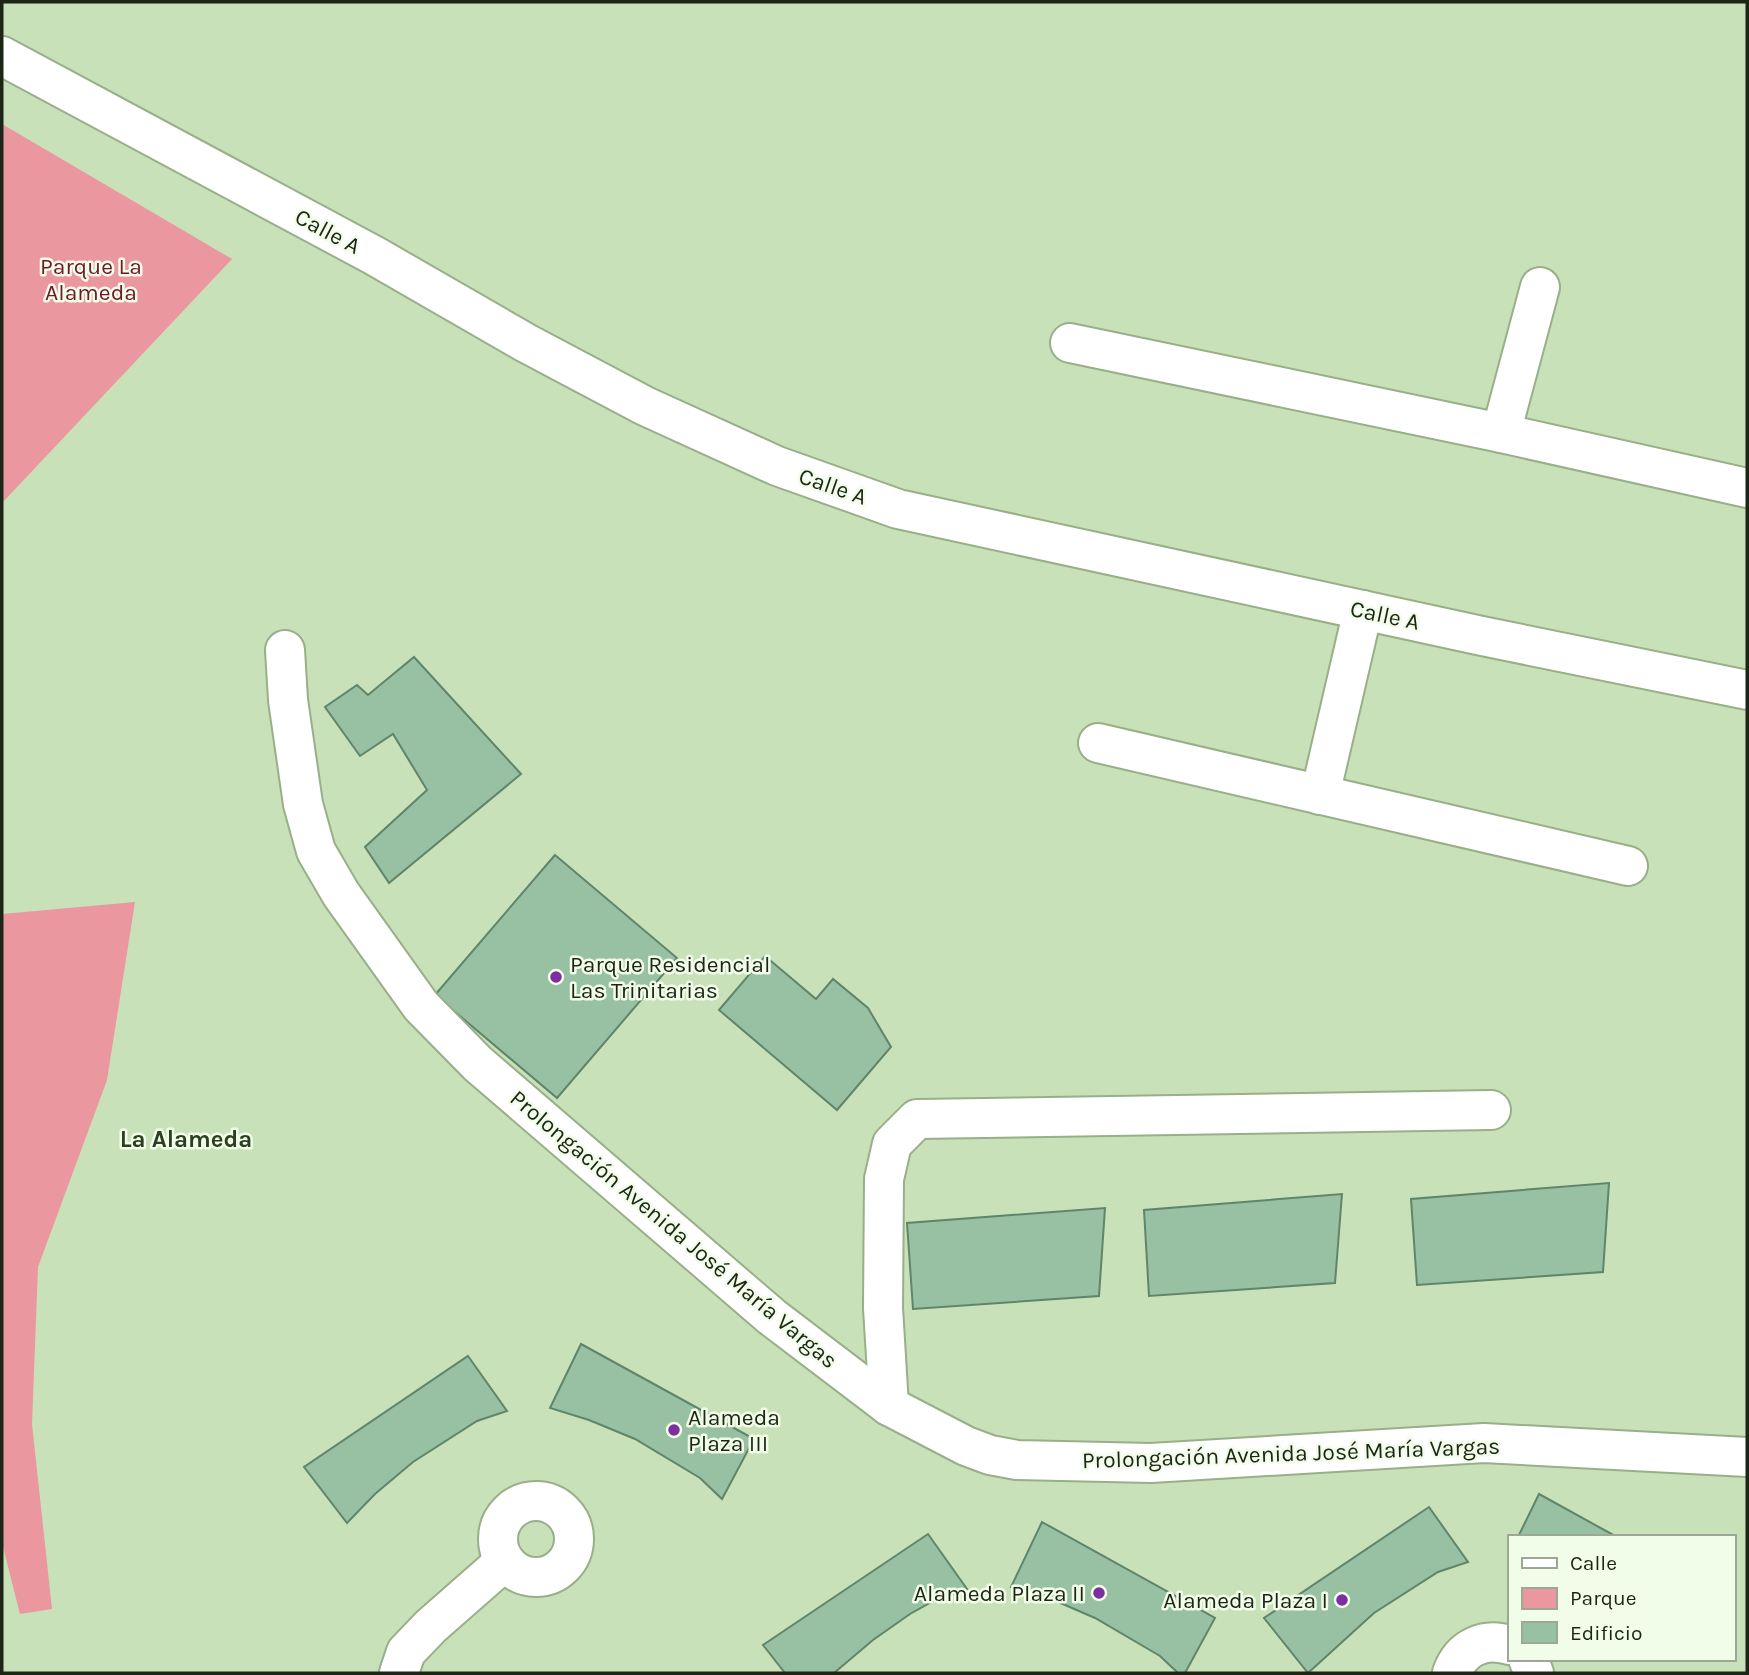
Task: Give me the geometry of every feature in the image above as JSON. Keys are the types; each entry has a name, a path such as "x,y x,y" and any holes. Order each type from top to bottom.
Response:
{"street":[{"name":"Calle A","path":"2,56 375,256 526,343 645,406 777,466 898,509 1747,690"},
{"path":"1501,433 1540,288"},
{"path":"1070,343 1501,433 1747,488"},
{"path":"1320,795 1363,610"},
{"name":"Prolongación Avenida José María Vargas","path":"285,650 288,700 303,804 316,851 341,894 421,1006 478,1064 772,1317 889,1406 966,1446 990,1455 1017,1460 1151,1463 1484,1443 1747,1457"},
{"path":"1098,743 1628,866"},
{"path":"889,1406 883,1308 884,1180 892,1144 917,1119 1490,1110"},
{"path":"399,1673 406,1652 431,1626 505,1561"},
{"path":"1452,1673 1459,1658 1470,1648 1484,1642 1508,1645"}],"green space":[{"name":"Parque La Alameda","path":"2,124 232,259 2,503"},
{"path":"135,902 107,1080 38,1267 32,1424 52,1609 20,1614 2,1543 2,914"}],"building":[{"path":"414,657 521,774 389,883 365,847 427,790 393,734 360,756 325,707 357,685 368,695"},
{"name":"Parque Residencial Las Trinitarias","path":"555,855 677,958 557,1098 435,995"},
{"name":"Parque Residencial Las Trinitarias","path":"765,956 816,999 833,979 868,1008 891,1047 837,1110 719,1010"},
{"path":"1609,1183 1603,1272 1417,1285 1411,1199"},
{"path":"1342,1194 1335,1283 1149,1296 1144,1210"},
{"path":"1105,1208 1099,1296 913,1309 907,1223"},
{"name":"Alameda Plaza III","path":"581,1344 754,1439 722,1499 700,1478 635,1439 550,1408"},
{"path":"468,1356 507,1411 477,1421 413,1462 375,1494 347,1523 304,1467"},
{"path":"1539,1494 1613,1535 1519,1535"},
{"name":"Alameda Plaza I","path":"1429,1507 1468,1562 1438,1572 1374,1613 1308,1673 1264,1618"},
{"name":"Alameda Plaza II","path":"1042,1522 1215,1618 1185,1673 1178,1673 1160,1656 1095,1618 1049,1598 1011,1587"},
{"name":"Alameda Plaza II","path":"928,1534 967,1589 937,1599 910,1614 873,1640 834,1673 785,1673 763,1645"}],"place":[{"name":"Parque Residencial Las Trinitarias","path":"556,977"},
{"name":"Alameda Plaza III","path":"674,1430"},
{"name":"Alameda Plaza II","path":"1099,1593"},
{"name":"Alameda Plaza I","path":"1342,1600"}],"district":[{"name":"La Alameda","path":"186,1139"}]}
